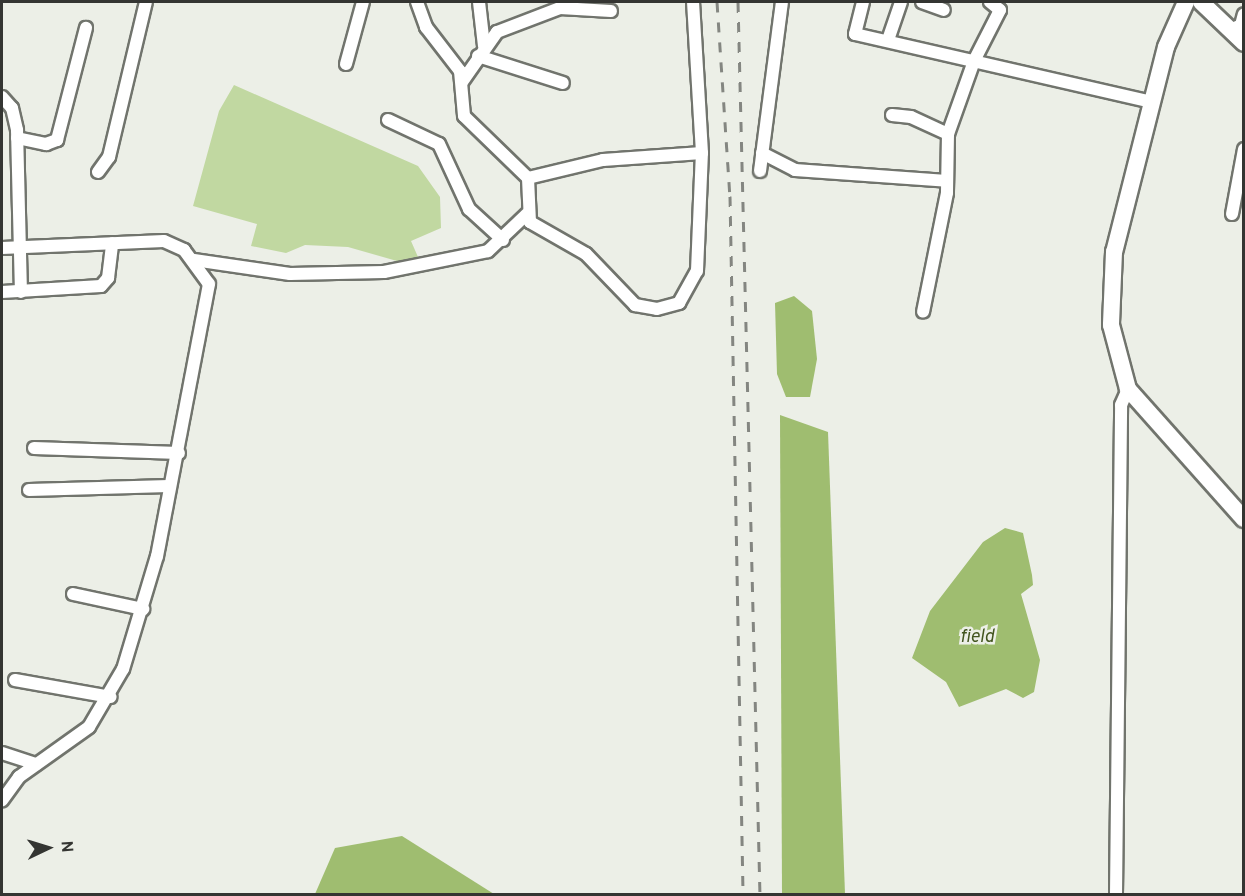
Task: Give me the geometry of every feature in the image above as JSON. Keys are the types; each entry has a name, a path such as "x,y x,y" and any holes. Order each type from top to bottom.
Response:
{"street":[{"path":"98,172 109,157 146,2"},
{"path":"346,64 363,2"},
{"path":"417,2 421,19 458,68 462,82 464,116 528,178 527,214 538,231 586,254 635,305 668,307 685,296 697,271 702,153 693,2"},
{"path":"479,2 481,51"},
{"path":"760,171 782,2"},
{"path":"863,2 855,34 974,61 1029,69 1151,102"},
{"path":"888,40 901,2"},
{"path":"922,2 944,10"},
{"path":"923,312 946,181 948,134 974,61 1000,10 990,2"},
{"path":"1186,2 1166,46 1114,252 1111,325 1128,389 1244,519"},
{"path":"1201,2 1244,43"},
{"path":"462,82 481,51 497,32 560,9 611,10"},
{"path":"1230,30 1241,25 1244,14"},
{"path":"17,134 46,144 57,140 86,28"},
{"path":"481,51 563,83"},
{"path":"2,97 12,108 17,134 21,292"},
{"path":"892,115 911,117 948,134"},
{"path":"387,120 439,144 469,209 503,240"},
{"path":"1232,214 1244,149"},
{"path":"528,178 626,156 702,153"},
{"path":"762,153 795,170 946,181"},
{"path":"194,260 290,274 356,275 476,256 503,240 527,214"},
{"path":"2,248 21,249 164,241 194,260 205,273 209,295 179,453 169,486 143,609 110,697 79,736 36,764 2,800"},
{"path":"2,292 101,286 108,278 112,243"},
{"path":"1116,894 1121,417 1128,389"},
{"path":"34,448 179,453"},
{"path":"29,490 169,486"},
{"path":"72,594 143,609"},
{"path":"15,680 110,697"},
{"path":"2,753 36,764"}],"shaded area":[{"path":"234,85 418,166 440,197 441,228 411,241 418,257 404,263 348,247 305,245 286,253 251,246 257,224 193,206 219,111"}],"water":[{"path":"794,296 812,311 817,359 810,397 786,397 777,374 775,303"},
{"path":"780,415 828,432 845,894 782,894"},
{"name":"field","path":"1005,528 1023,533 1032,575 1033,585 1021,594 1040,660 1034,692 1023,698 1006,689 959,707 946,682 912,658 930,611 983,542"},
{"path":"402,836 494,894 315,894 335,848"}],"railway":[{"path":"717,2 730,196 743,894"},
{"path":"738,2 760,894"}]}
